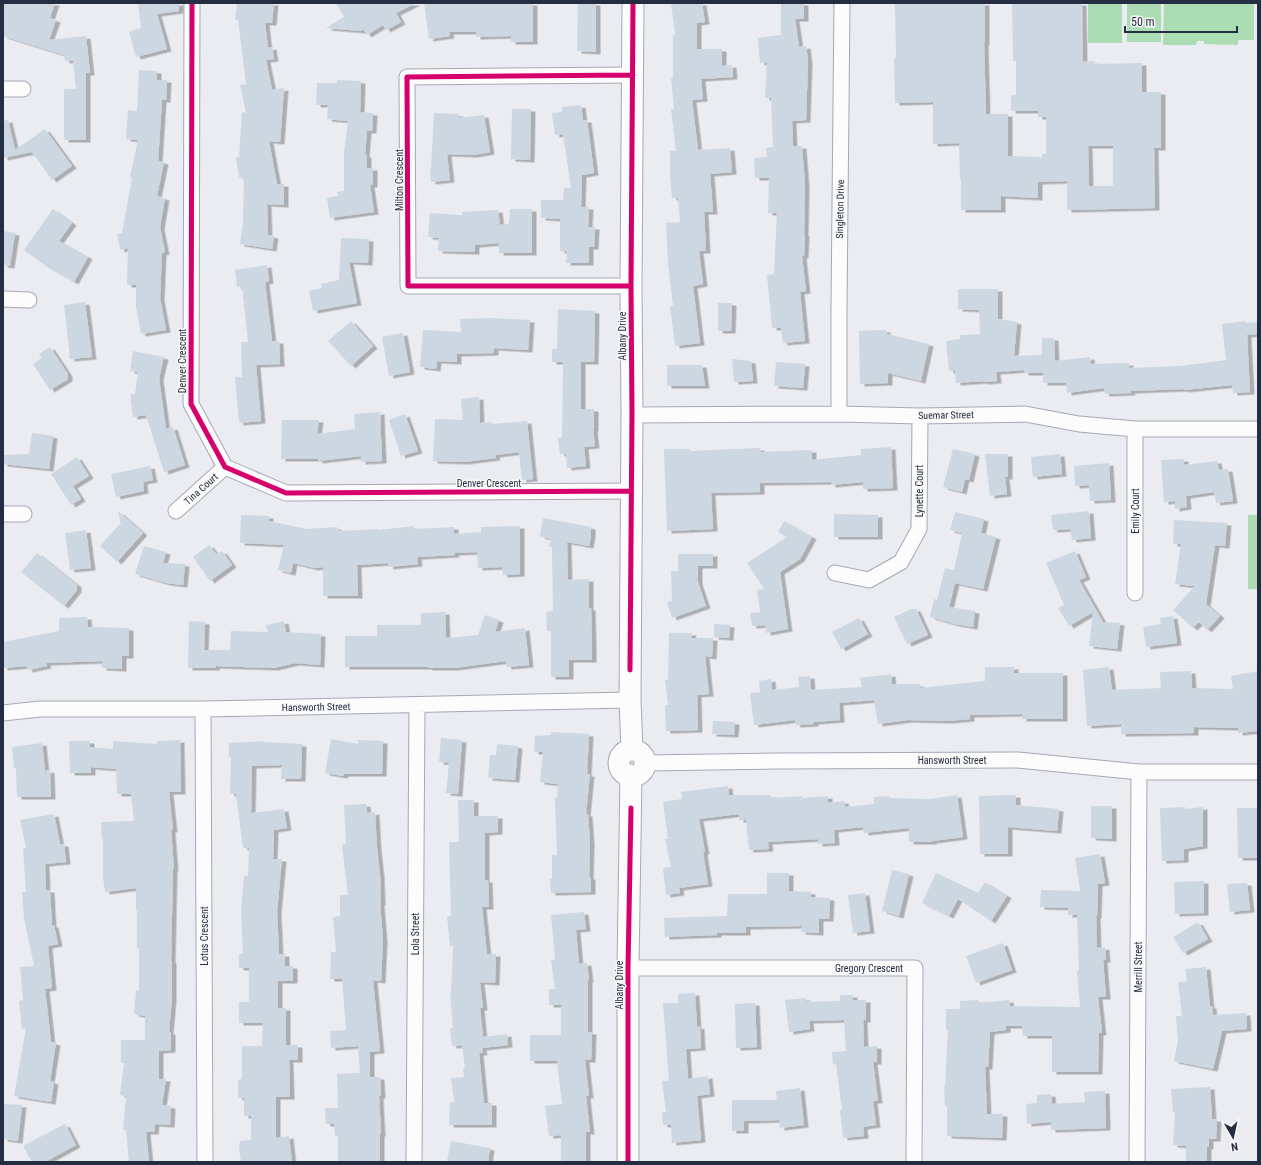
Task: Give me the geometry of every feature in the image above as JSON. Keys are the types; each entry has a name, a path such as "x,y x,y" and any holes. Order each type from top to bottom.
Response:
{"street":[{"name":"Denver Crescent","path":"192,3 191,404 225,467 286,493 631,491"},
{"name":"Albany Drive","path":"628,1162 628,968 636,763 630,700 632,415 631,286 634,75 633,3"},
{"name":"Singleton Drive","path":"839,414 842,3"},
{"name":"Milton Crescent","path":"631,286 408,286 407,77 634,75"},
{"path":"3,89 23,89"},
{"path":"3,300 28,300"},
{"name":"Suemar Street","path":"632,415 839,414 920,416 1024,414 1079,424 1135,429 1258,429"},
{"name":"Lynette Court","path":"835,574 869,580 901,562 919,529 920,416"},
{"name":"Emily Court","path":"1135,429 1136,593"},
{"name":"Tina Court","path":"176,511 225,467"},
{"path":"3,514 24,514"},
{"name":"Hansworth Street","path":"3,714 40,709 203,709 417,706 630,700"},
{"name":"Lola Street","path":"414,1162 417,706"},
{"name":"Lotus Crescent","path":"203,709 205,1162"},
{"name":"Hansworth Street","path":"636,763 1018,760 1139,772 1258,772"},
{"name":"Merrill Street","path":"1137,1162 1139,772"},
{"name":"Gregory Crescent","path":"628,968 915,968 914,1162"}],"green space":[{"path":"1088,3 1122,3 1122,43 1088,43"},
{"path":"1127,3 1161,3 1161,42 1127,42"},
{"path":"1164,3 1254,3 1254,40 1238,40 1238,45 1204,44 1204,41 1197,41 1196,45 1163,45"},
{"path":"1248,515 1258,515 1258,589 1248,589"}],"building":[{"path":"3,3 55,3 50,18 56,20 49,40 86,36 90,73 86,73 86,140 64,140 64,89 76,89 73,60 65,61 64,55 3,36"},
{"path":"138,3 179,3 179,11 157,14 167,49 136,57 129,32 141,28"},
{"path":"237,3 274,3 272,23 265,23 268,48 272,47 274,59 266,60 272,90 284,88 280,142 269,141 277,184 284,184 284,205 267,204 268,235 274,236 272,249 240,244 243,221 244,177 239,178 236,157 239,157 242,112 246,113 240,85 246,84 238,20 235,20"},
{"path":"336,3 416,3 396,13 401,22 386,30 383,25 367,35 363,29 361,31 326,28 344,17"},
{"path":"424,3 533,3 533,42 511,42 511,36 476,37 476,32 449,32 450,36 429,39"},
{"path":"578,3 596,3 596,52 577,51"},
{"path":"671,3 702,3 705,22 697,23 697,49 722,49 722,66 732,65 733,77 701,79 703,99 692,100 698,150 730,148 732,172 710,174 713,212 704,212 706,251 699,251 703,284 693,286 700,343 675,346 670,306 673,306 668,263 666,223 680,222 678,198 672,198 670,177 670,151 676,151 671,109 674,109 671,78 673,78 673,35 675,35"},
{"path":"781,3 804,3 804,19 795,19 799,47 806,46 808,61 806,120 792,121 793,146 802,146 805,185 805,234 804,256 802,256 806,291 800,292 805,341 783,343 781,328 772,328 767,275 774,274 777,213 768,213 769,178 755,178 754,158 767,157 766,148 773,147 771,98 765,98 767,62 760,63 758,38 781,35"},
{"path":"895,3 985,3 984,43 986,114 1008,114 1008,156 1042,157 1042,154 1046,154 1046,117 1038,117 1038,111 1011,111 1011,95 1016,95 1016,61 1013,61 1012,3 1082,3 1083,62 1094,61 1094,64 1142,63 1142,92 1161,92 1161,148 1154,148 1155,208 1067,210 1067,181 1038,182 1038,198 1001,196 1001,210 961,210 959,143 933,144 933,102 895,103 894,58 896,58","holes":["1088,146 1113,146 1113,186 1089,186"]},
{"path":"139,70 157,71 157,80 167,80 166,100 162,100 158,161 164,162 157,196 165,198 160,227 165,252 162,253 160,298 166,330 141,334 136,306 136,285 127,285 128,248 120,250 117,234 122,233 132,178 130,177 138,140 126,139 128,110 137,111"},
{"path":"337,80 361,81 360,112 373,113 372,131 367,131 365,155 367,155 367,168 373,168 373,185 370,185 374,212 330,218 327,198 338,196 337,192 344,191 344,153 348,121 327,119 328,105 316,105 317,83 337,83"},
{"path":"581,105 583,120 587,120 594,173 582,175 581,207 589,207 588,227 595,227 594,247 589,247 589,263 566,263 567,251 560,251 560,219 541,218 541,200 563,200 564,188 571,188 563,134 555,135 552,113 562,112 562,107"},
{"path":"512,109 531,109 530,160 511,159"},
{"path":"434,113 459,114 459,118 484,115 490,152 474,155 447,154 450,180 431,182 430,169"},
{"path":"8,120 15,150 45,129 72,166 52,180 32,152 3,158 3,121"},
{"path":"53,209 72,223 59,241 88,257 74,282 49,268 24,250"},
{"path":"510,209 532,209 532,253 499,253 499,243 475,245 475,252 438,251 439,238 428,237 430,213 462,215 462,212 498,210 500,225 509,224"},
{"path":"3,231 15,233 10,266 3,265"},
{"path":"341,238 369,239 368,263 349,262 357,303 313,311 309,291 322,288 321,284 339,280"},
{"path":"267,265 269,281 265,282 272,341 279,341 280,364 256,365 261,421 239,423 235,377 242,377 241,342 248,342 242,286 237,287 235,270"},
{"path":"958,289 998,289 998,319 1017,322 1014,356 1042,355 1042,338 1054,338 1055,361 1090,357 1091,364 1129,363 1129,368 1181,366 1226,360 1222,324 1246,321 1246,323 1258,322 1258,334 1247,335 1250,392 1233,393 1232,385 1184,390 1130,391 1131,393 1105,394 1104,388 1067,393 1066,383 1043,383 1043,373 1024,373 1024,370 996,372 997,381 956,383 955,370 949,371 946,341 960,339 960,335 980,334 979,310 958,309"},
{"path":"85,302 92,357 70,359 64,305"},
{"path":"718,303 732,303 731,331 718,331"},
{"path":"558,309 595,311 594,362 581,362 581,409 594,409 593,429 595,446 584,447 586,466 567,468 566,454 560,454 558,438 562,437 563,362 552,362 552,349 557,349"},
{"path":"491,318 530,320 528,350 494,348 494,353 457,354 457,362 437,361 436,369 420,367 423,330 461,332 460,319"},
{"path":"351,321 373,346 351,366 328,341"},
{"path":"886,330 887,334 929,344 921,381 888,373 888,383 860,384 859,331"},
{"path":"403,333 410,372 389,376 382,337"},
{"path":"50,347 68,374 68,379 50,390 33,364 42,358 39,354"},
{"path":"133,351 164,357 159,378 166,429 173,427 185,465 164,472 146,415 133,417 130,394 135,394 138,372 130,371"},
{"path":"732,359 751,361 753,381 734,382"},
{"path":"776,362 805,364 803,388 774,386"},
{"path":"667,365 702,365 705,386 667,386"},
{"path":"479,397 480,423 491,422 492,424 527,421 533,479 522,480 519,452 495,455 496,458 464,462 433,461 435,419 463,420 461,399"},
{"path":"380,412 382,461 361,462 361,456 318,461 318,459 281,459 282,420 319,420 317,434 355,429 354,414"},
{"path":"405,414 418,451 401,456 389,420"},
{"path":"32,433 53,436 49,469 3,464 3,455 29,454"},
{"path":"891,447 893,488 863,489 863,482 831,485 831,482 760,483 760,492 711,493 713,529 667,531 664,449 690,449 690,451 760,448 761,452 812,450 812,460 861,455 861,449"},
{"path":"953,449 975,454 969,480 965,479 962,492 943,487"},
{"path":"985,454 1008,454 1008,477 1005,477 1007,494 990,496"},
{"path":"1060,454 1062,474 1033,477 1031,457"},
{"path":"77,457 89,476 73,486 81,499 71,505 51,474"},
{"path":"1184,459 1184,465 1217,461 1219,470 1228,469 1233,501 1216,503 1214,492 1186,496 1187,507 1175,509 1175,501 1164,502 1161,460"},
{"path":"1109,463 1111,500 1090,501 1089,485 1075,486 1074,466"},
{"path":"150,466 153,480 143,482 144,491 116,497 111,474"},
{"path":"118,511 143,533 117,562 100,546 120,524 121,525"},
{"path":"1089,511 1091,538 1072,540 1070,529 1053,530 1051,515"},
{"path":"955,512 984,519 981,533 996,537 983,589 955,583 949,607 975,611 973,627 930,617 934,599 937,600 945,568 954,570 962,533 950,530"},
{"path":"834,514 878,515 878,537 834,537"},
{"path":"241,515 269,516 269,521 306,529 337,527 338,531 379,530 414,526 414,529 454,527 454,534 481,532 481,527 520,526 520,574 503,575 502,567 478,568 477,552 417,557 418,564 389,567 388,563 357,565 358,596 323,596 323,567 314,568 293,563 291,573 278,570 284,545 240,543"},
{"path":"543,518 591,527 589,546 567,542 568,580 589,579 589,608 591,608 592,642 592,660 569,660 569,677 551,677 551,631 547,631 546,612 553,611 552,547 549,547 551,539 540,536"},
{"path":"1174,520 1227,523 1225,546 1215,545 1206,604 1220,616 1207,630 1199,622 1193,628 1173,610 1195,586 1175,584 1181,544 1173,544"},
{"path":"784,521 812,537 800,559 780,572 788,629 766,633 765,625 752,626 750,613 760,612 757,590 764,589 747,563 787,537 778,532"},
{"path":"86,530 91,568 70,570 65,533"},
{"path":"209,545 216,554 222,551 232,565 210,581 193,557"},
{"path":"144,546 166,552 163,563 185,564 183,585 166,583 135,574"},
{"path":"1075,551 1086,577 1079,580 1103,622 1120,623 1117,649 1089,646 1093,612 1069,626 1058,608 1064,605 1046,563"},
{"path":"37,553 77,585 77,590 64,606 21,572"},
{"path":"678,554 713,554 713,566 698,566 698,582 706,606 672,618 667,602 672,601 671,571 678,571"},
{"path":"911,609 916,609 928,635 907,644 894,617"},
{"path":"445,612 446,638 478,635 485,615 499,620 495,632 525,628 529,665 507,667 506,661 454,668 345,667 345,636 377,636 377,625 421,625 421,613"},
{"path":"1173,616 1177,643 1146,647 1143,627 1161,624 1160,618"},
{"path":"87,617 88,627 129,628 129,656 122,656 122,669 102,668 102,661 46,663 47,666 28,670 27,666 3,668 3,642 59,631 59,618"},
{"path":"859,618 868,634 841,649 832,632"},
{"path":"189,621 205,622 204,650 230,650 231,631 268,632 266,625 284,621 286,632 321,634 320,665 295,663 274,668 216,666 215,668 188,668"},
{"path":"714,624 730,625 729,638 714,637"},
{"path":"669,633 692,633 691,638 713,638 712,657 705,656 709,694 697,695 698,730 666,731 665,705 668,705 665,680 668,680"},
{"path":"985,667 1014,667 1014,673 1063,673 1063,719 1022,719 1022,714 970,715 970,719 948,721 908,720 878,724 874,700 839,703 840,720 796,725 795,720 754,725 750,693 760,692 759,681 771,679 772,690 799,687 798,677 810,676 811,690 862,687 860,678 891,674 892,684 920,684 920,688 985,681"},
{"path":"1109,667 1112,690 1161,688 1160,672 1191,671 1192,688 1233,689 1231,676 1258,671 1258,731 1238,733 1238,728 1194,727 1194,733 1121,734 1121,724 1087,726 1083,670"},
{"path":"713,721 735,722 734,735 712,734"},
{"path":"551,732 589,734 587,774 590,774 586,814 588,814 590,843 589,877 591,877 591,892 551,893 550,879 552,879 552,855 557,855 555,798 557,798 558,784 540,782 543,752 534,752 535,736 551,735"},
{"path":"441,738 462,740 458,794 446,793 449,763 439,762"},
{"path":"331,739 358,744 358,740 383,741 382,774 344,774 343,776 325,773"},
{"path":"180,740 181,792 169,792 173,830 171,830 174,869 171,961 172,998 169,1032 171,1032 171,1050 159,1051 159,1079 166,1079 162,1105 171,1106 170,1125 155,1124 154,1132 146,1132 149,1162 129,1162 126,1130 123,1130 126,1096 120,1095 124,1063 121,1063 121,1040 145,1040 145,1016 134,1014 136,990 139,990 139,948 137,948 136,888 105,892 101,822 134,821 131,794 117,794 116,769 91,767 91,773 70,773 69,741 90,741 90,747 113,749 113,741 157,744 157,741"},
{"path":"263,741 302,744 301,779 281,779 282,765 252,766 251,813 284,809 287,828 274,830 273,859 282,859 277,911 279,954 285,954 285,966 293,966 293,981 278,981 278,1008 286,1008 286,1045 298,1045 298,1060 289,1060 290,1097 276,1097 276,1138 289,1136 292,1162 241,1162 239,1148 240,1141 251,1140 251,1116 244,1116 244,1098 238,1098 238,1080 242,1079 242,1046 262,1046 263,1023 239,1023 239,1002 249,1002 249,968 239,968 239,954 243,954 241,912 244,876 248,876 249,848 243,848 236,794 230,794 231,757 229,757 229,743"},
{"path":"42,743 45,771 50,770 51,797 17,797 16,768 14,768 12,747"},
{"path":"497,744 518,746 515,780 488,778 490,755 496,755"},
{"path":"728,786 729,795 771,795 771,798 828,796 828,803 844,801 845,807 874,804 874,797 889,796 890,798 930,799 957,795 963,837 932,842 909,842 909,828 864,833 863,827 834,830 835,843 818,844 818,839 768,842 769,849 749,850 746,820 739,820 739,814 699,819 705,852 703,852 708,884 679,888 680,893 666,895 663,868 671,867 665,839 668,839 663,802 682,799 681,792"},
{"path":"1016,795 1016,805 1059,809 1057,831 1008,827 1008,854 980,854 979,796"},
{"path":"458,800 474,800 474,816 498,816 498,832 485,833 485,880 488,880 489,907 482,907 487,954 496,954 495,983 480,982 483,1008 480,1008 483,1037 507,1034 508,1045 482,1048 483,1053 479,1053 484,1103 492,1103 492,1125 449,1125 450,1102 454,1102 451,1078 464,1077 463,1069 465,1068 462,1045 452,1046 450,1028 453,1028 450,994 453,946 450,946 447,916 451,916 449,842 459,842"},
{"path":"366,804 367,813 375,812 383,940 381,981 373,980 380,1051 370,1052 370,1077 380,1077 380,1162 338,1161 338,1136 335,1136 334,1124 326,1124 325,1108 338,1108 337,1074 360,1073 358,1046 331,1048 330,1031 346,1030 342,979 330,979 331,952 336,952 333,917 340,916 340,895 348,895 342,845 346,844 344,805"},
{"path":"1091,806 1112,806 1112,839 1091,838"},
{"path":"1185,807 1185,809 1203,807 1203,846 1184,849 1184,860 1162,861 1160,808"},
{"path":"1237,808 1258,808 1258,858 1238,858"},
{"path":"54,814 60,844 64,844 66,862 45,864 46,890 50,890 52,925 54,925 58,944 48,946 52,988 45,989 51,1042 56,1043 50,1081 54,1082 51,1102 14,1096 26,1028 22,1029 19,1001 23,1000 20,967 34,966 24,918 22,892 26,892 23,849 26,848 20,820"},
{"path":"1100,854 1105,883 1098,884 1096,916 1097,948 1105,947 1106,960 1103,960 1106,997 1098,997 1102,1033 1099,1033 1098,1072 1052,1072 1052,1036 1023,1036 1022,1026 1006,1026 1006,1030 990,1032 988,1067 985,1067 987,1114 1003,1114 1002,1138 947,1136 947,1106 945,1106 944,1086 948,1030 946,1030 946,1009 960,1009 960,1001 978,1000 978,1003 1009,1000 1010,1006 1080,1007 1077,971 1079,970 1077,915 1068,915 1068,908 1040,907 1041,890 1080,891 1075,858"},
{"path":"892,870 909,874 899,916 882,911"},
{"path":"767,873 789,873 789,891 811,892 811,897 830,898 829,919 819,919 819,933 801,932 802,926 746,927 746,933 717,933 717,935 665,937 664,918 727,916 728,894 767,894"},
{"path":"936,873 978,893 985,882 1007,896 991,921 958,899 949,916 922,903"},
{"path":"1204,881 1204,913 1175,914 1174,882"},
{"path":"1247,883 1250,910 1230,912 1227,884"},
{"path":"865,893 870,931 853,933 848,895"},
{"path":"584,912 586,929 576,930 579,964 587,963 589,980 588,1032 592,1032 591,1060 585,1060 589,1096 586,1096 590,1132 586,1132 586,1162 561,1162 561,1135 549,1136 545,1106 562,1104 557,1061 530,1061 530,1035 561,1035 561,1005 549,1005 549,989 555,989 551,960 555,960 551,915"},
{"path":"1198,922 1208,939 1183,953 1173,937"},
{"path":"1003,943 1012,970 976,983 966,956"},
{"path":"1206,967 1210,1006 1212,1006 1213,1015 1246,1013 1247,1029 1222,1031 1213,1069 1174,1061 1178,1040 1176,1016 1182,1016 1178,982 1187,981 1185,969"},
{"path":"695,993 697,1027 700,1026 701,1048 686,1049 688,1079 708,1076 710,1094 697,1096 701,1140 672,1143 671,1125 663,1125 662,1112 666,1112 662,1081 669,1081 663,1003 678,1003 678,994"},
{"path":"840,995 853,995 853,1000 866,1000 866,1020 863,1020 864,1047 877,1046 877,1062 873,1062 878,1101 873,1101 876,1125 863,1127 864,1136 843,1138 840,1110 842,1110 836,1064 833,1064 832,1052 846,1051 844,1020 809,1021 810,1029 789,1032 785,1000 806,998 806,1002 840,1001"},
{"path":"755,1003 757,1047 736,1048 735,1004"},
{"path":"1210,1087 1212,1119 1217,1119 1216,1139 1209,1139 1209,1147 1207,1147 1207,1162 1186,1162 1186,1146 1173,1145 1175,1112 1173,1112 1171,1089"},
{"path":"800,1088 804,1125 780,1128 779,1120 744,1121 744,1131 732,1131 732,1100 777,1100 776,1091"},
{"path":"1105,1091 1106,1128 1051,1130 1051,1122 1027,1124 1026,1104 1037,1103 1037,1095 1051,1094 1052,1104 1085,1102 1084,1092"},
{"path":"3,1104 22,1105 18,1141 3,1139"},
{"path":"65,1124 76,1145 45,1162 32,1162 23,1146"},
{"path":"451,1141 490,1148 488,1162 447,1161"}],"cycle path":[{"path":"192,3 191,404 225,467 286,493 631,491"},
{"path":"630,670 633,3"},
{"path":"631,286 408,286 407,77 633,75"},
{"path":"628,1162 628,968 631,808"}]}
